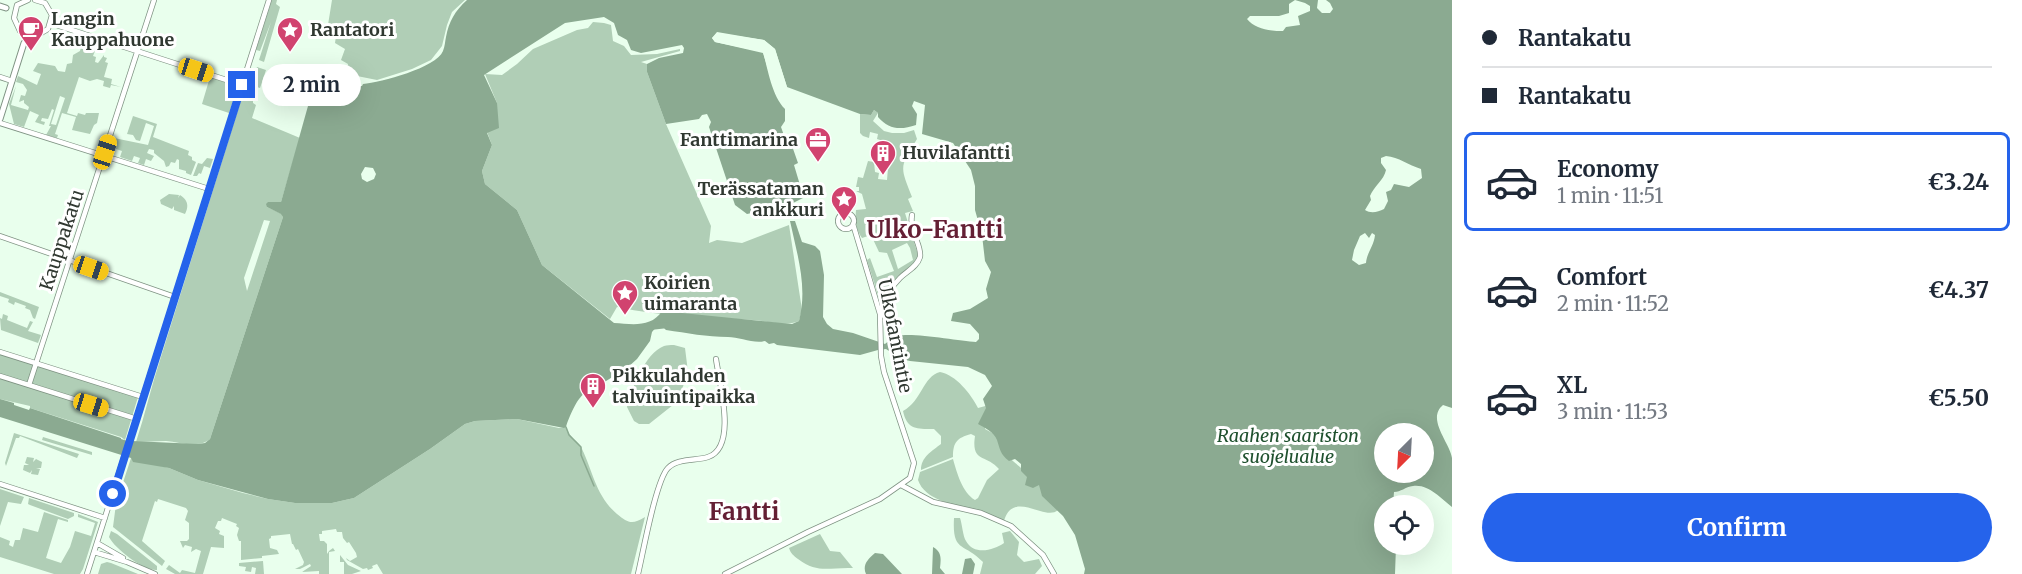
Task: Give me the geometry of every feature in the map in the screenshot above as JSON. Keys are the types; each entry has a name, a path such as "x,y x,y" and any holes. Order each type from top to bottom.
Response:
{"street":[{"path":"28,0 17,5 14,18 20,31 36,36 48,29 52,15 45,3 37,0"},
{"name":"Kauppakatu","path":"29,385 154,0"},
{"path":"87,574 269,0"},
{"path":"3,7 16,11"},
{"path":"50,22 242,85"},
{"path":"0,118 27,33"},
{"path":"0,77 12,81"},
{"path":"0,123 209,189"},
{"path":"845,213 850,215 853,224 845,228 840,226 838,222 840,215 845,213"},
{"path":"880,314 891,290 919,260 920,254 910,224 912,214"},
{"name":"Ulkofantintie","path":"853,224 880,314 881,356 884,372 914,463 910,478 901,485"},
{"name":"Ulkofantintie","path":"845,228 857,240"},
{"path":"0,236 175,297"},
{"path":"0,352 143,397"},
{"path":"638,574 659,485 667,469 676,463 709,457 718,450 722,443 725,427 716,358"},
{"path":"0,376 137,419"},
{"path":"0,484 105,518"},
{"path":"725,574 880,499 901,485 933,502 981,513 1011,526 1042,555 1054,574"},
{"path":"97,543 127,562"},
{"path":"94,552 155,574"}],"shaded area":[{"path":"272,0 277,0 276,4 280,7 264,62 259,60 271,22 260,51 256,50"},
{"path":"332,0 465,0 452,12 442,46 431,60 412,69 377,80 357,76 347,70 348,64 341,60 345,49 335,43 336,36 327,31"},
{"path":"467,0 1295,0 1318,0 1317,8 1322,13 1330,13 1333,9 1326,0 1452,0 1452,408 1443,405 1437,417 1440,431 1452,458 1452,507 1434,492 1419,486 1408,487 1394,492 1394,495 1374,495 1374,555 1396,555 1395,574 1084,574 1085,569 1075,535 1063,516 1042,496 1039,485 1033,488 1025,485 1027,477 1021,471 1021,464 1015,459 1009,461 1001,451 994,435 978,424 986,408 983,399 992,386 985,375 968,367 901,359 886,349 860,355 769,344 765,341 756,342 732,337 689,334 666,330 658,325 637,359 595,389 582,395 566,427 517,419 475,421 465,424 354,498 332,503 295,503 268,499 198,480 169,468 133,462 131,458 0,417 0,399 131,442 198,444 210,439 283,217 266,204 281,202 308,106 293,101 299,83 330,92 362,86 419,68 430,63 443,51 447,31 456,12","holes":["1295,0 1310,6 1310,11 1298,16 1300,25 1286,27 1283,31 1263,29 1247,19 1250,16 1279,16 1289,13 1289,4","604,17 614,23 618,35 627,40 631,50 641,53 682,45 683,53 659,58 647,64 647,72 666,124 699,119 702,115 707,114 711,122 709,127 735,205 747,214 782,207 788,210 793,203 805,197 804,185 800,185 794,165 798,163 791,143 787,144 781,127 785,121 785,109 774,90 763,52 715,42 712,38 717,33 764,40 775,49 787,87 860,114 871,115 874,110 878,113 878,117 891,127 905,128 916,125 917,114 912,106 914,101 925,105 922,134 953,143 971,170 975,186 975,210 982,235 985,261 991,272 986,289 988,298 970,309 953,313 951,321 970,324 979,334 979,339 976,342 904,335 894,337 885,344 833,329 823,317 824,275 820,251 815,246 802,242 795,221 790,221 802,283 799,321 792,324 662,311 647,323 614,323 542,265 517,210 485,184 482,171 492,145 487,133 499,128 497,103 484,75 565,23","1386,156 1421,169 1422,178 1409,187 1394,184 1391,190 1386,192 1388,201 1384,209 1370,212 1365,210 1371,200 1370,196 1386,170 1381,163 1381,158","365,167 373,168 376,174 374,179 367,182 362,179 361,174","1365,233 1369,238 1372,233 1375,235 1366,263 1359,265 1352,260 1360,236"]},
{"path":"593,22 611,25 613,41 624,46 631,55 657,54 680,49 680,51 641,62 647,64 647,72 666,124 711,226 709,243 717,240 742,243 789,225 802,310 799,321 783,324 651,313 617,307 610,319 542,265 517,210 485,184 482,171 492,145 487,132 497,103 485,74 502,75 533,49 577,30 588,28"},
{"path":"81,47 95,51 93,56 96,57 95,62 98,63 104,55 107,58 105,62 108,63 104,77 112,79 111,84 121,87 111,85 110,88 103,86 104,81 97,79 90,81 79,77 67,113 77,116 78,113 85,115 86,113 99,113 97,123 90,134 72,130 76,117 62,113 55,134 58,135 57,138 46,135 51,126 49,126 54,110 52,109 48,119 42,118 44,125 35,122 39,115 30,111 24,127 14,124 9,104 16,86 11,105 28,110 29,107 24,100 19,102 21,95 25,96 27,90 23,84 16,82 18,76 37,85 41,74 33,71 38,63 55,66 58,71 65,72 67,64 72,63 73,55 80,51","holes":["60,96 65,98 56,125 51,124"]},
{"path":"257,67 266,70 260,88 251,85"},
{"path":"210,77 238,86 229,113 202,104"},
{"path":"242,97 253,101 256,105 252,118 300,138 281,202 267,207 282,214 283,217 210,439 205,442 189,444 166,441 136,442","holes":["264,220 270,221 247,291 244,278"]},
{"path":"874,110 878,113 873,121 884,131 904,133 914,130 917,139 903,167 912,197 908,199 913,211 905,213 918,255 913,266 898,276 881,299 867,260 870,258 877,277 894,271 887,253 879,252 871,235 862,238 857,228 856,218 856,210 866,209 862,194 856,191 859,191 859,187 856,187 858,177 863,178 868,161 874,162 875,172 879,173 878,179 887,180 888,168 877,169 876,158 880,140 877,139 878,134 870,132 869,138 860,133 860,114 871,115","holes":["907,243 913,260 898,269 892,250"]},
{"path":"133,116 157,124 153,137 189,151 188,155 196,162 191,175 179,169 177,159 175,163 171,162 166,167 164,161 154,153 154,150 149,149 147,153 154,156 151,161 146,159 144,165 138,163 140,158 134,156 132,161 120,157 122,151 116,149 117,144 113,143 114,138 148,145 154,126 146,123 140,141 136,140 133,135 127,134"},
{"path":"207,158 213,159 210,168 204,166 201,174 193,176 198,163 202,164"},
{"path":"169,194 179,195 178,198 180,195 185,199 187,206 185,214 174,210 174,206 172,209 161,204 160,200"},
{"path":"0,292 39,307 35,319 30,310 25,308 26,306 8,302 9,299 0,296"},
{"path":"3,314 8,316 7,320 27,328 30,321 33,322 28,331 41,335 38,343 1,330 0,318 2,319"},
{"path":"674,345 685,348 688,372 678,401 649,424 639,424 634,421 627,407 635,382 645,364 657,350"},
{"path":"0,354 138,397 125,440 30,408 30,406 0,399"},
{"path":"940,372 952,377 962,386 978,408 989,405 986,398 989,401 994,413 985,425 985,429 998,436 1005,454 1043,488 1058,510 1052,513 1014,507 1008,512 1004,521 986,513 938,499 922,488 918,480 920,472 953,459 963,487 975,500 987,480 999,469 977,454 974,445 975,436 971,434 957,441 953,457 921,470 925,458 941,444 941,436 934,429 910,425 903,411 914,401 930,378"},
{"path":"517,419 559,428 566,427 582,449 600,492 610,507 630,522 645,517 631,574 383,574 377,564 368,570 347,560 346,558 350,561 357,557 356,553 349,542 347,543 343,538 342,532 337,532 336,529 322,531 322,534 319,534 320,541 327,544 327,554 329,551 333,548 335,551 329,552 329,574 319,574 319,571 302,572 311,566 310,564 295,569 304,562 298,549 296,550 292,544 290,534 271,536 269,539 270,548 277,550 279,554 241,560 241,541 237,535 239,528 237,524 222,518 215,528 220,531 219,534 224,536 224,548 211,547 203,574 175,574 166,569 169,565 180,573 182,570 195,573 201,551 196,549 191,552 192,547 185,545 183,548 180,541 189,539 189,523 185,520 188,511 186,508 158,499 157,502 155,501 142,541 165,561 162,566 113,527 116,504 131,458 169,468 198,480 268,499 295,503 332,503 354,498 465,424 475,421"},
{"path":"14,433 79,454 77,458 20,436 16,438 6,466"},
{"path":"43,437 92,452 92,455 42,440"},
{"path":"27,457 34,458 33,462 36,459 42,462 41,468 36,468 40,469 38,475 31,474 32,470 30,473 23,470 24,465 29,465 25,463"},
{"path":"0,489 24,497 21,504 8,502 0,526"},
{"path":"29,498 74,513 74,516 68,519 30,505 28,504"},
{"path":"44,512 68,520 68,522 58,519 46,558 61,563 70,547 75,531 91,536 95,523 78,517 78,514 98,522 80,574 54,574 0,557 0,537 10,541 9,545 13,547 15,540 20,540 23,528 38,532"},
{"path":"954,518 960,518 965,539 974,549 984,550 1000,546 1004,543 1002,533 1010,531 1019,542 1017,555 1024,562 1039,559 1042,566 1035,574 980,574 983,562 957,542"},
{"path":"111,531 157,566 157,570 145,567 123,553 109,537"},
{"path":"820,534 830,551 840,552 853,568 812,567 791,553 789,548"},
{"path":"933,547 939,553 940,568 945,574 932,574"},
{"path":"875,553 883,554 902,574 866,574 865,565"},
{"path":"340,555 348,565 361,571 344,574 344,562 340,562"},
{"path":"971,558 975,564 973,574 962,574 965,559"},
{"path":"263,561 264,574 255,574 256,568 252,567 251,572 245,571 246,567 239,566 239,563"},
{"path":"107,562 138,574 98,574 101,564"}],"pier":[{"path":"717,32 764,40 775,49 787,87 784,88 773,51 763,42 718,36 716,38 765,50 778,90 775,91 763,53 715,42 712,38"}],"waterway":[{"path":"650,327 668,325"},
{"path":"566,427 569,435 581,447 581,455 594,486"}],"place":[{"name":"Langin Kauppahuone","path":"31,52"},
{"name":"Rantatori","path":"290,53"},
{"name":"Fanttimarina","path":"818,163"},
{"name":"Huvilafantti","path":"883,176"},
{"name":"Terässataman ankkuri","path":"844,222"},
{"name":"Koirien uimaranta","path":"625,316"},
{"name":"Pikkulahden talviuintipaikka","path":"593,409"}],"district":[{"name":"Ulko-Fantti","path":"935,230"},
{"name":"Fantti","path":"744,512"}],"route":[{"path":"113,494 242,85"}],"park label":[{"name":"Raahen saariston suojelualue","path":"1288,446"}]}
